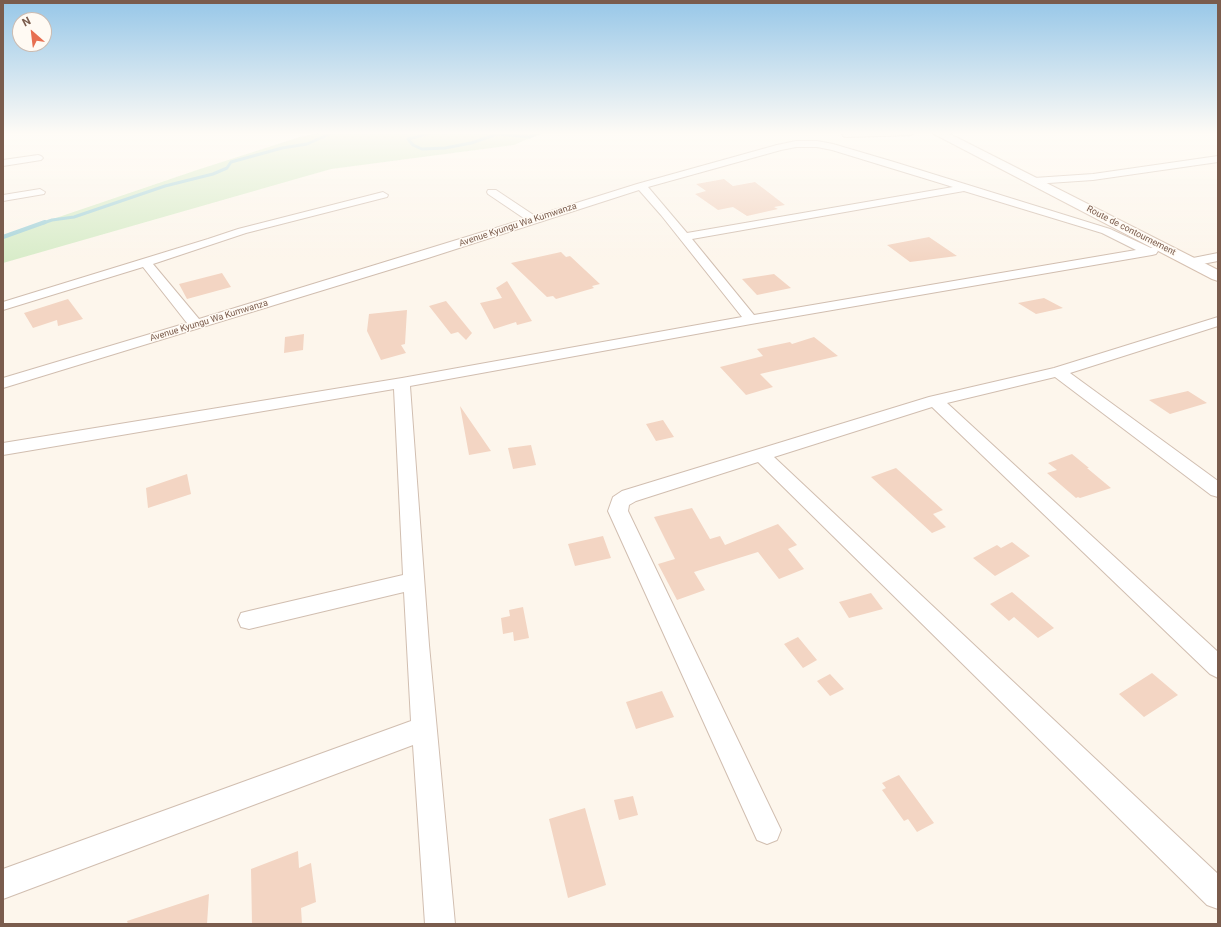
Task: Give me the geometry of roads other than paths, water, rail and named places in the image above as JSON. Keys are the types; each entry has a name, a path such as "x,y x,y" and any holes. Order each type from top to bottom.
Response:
{"street":[{"name":"Avenue Kyungu Wa Kumwanza","path":"3,384 679,175"},
{"name":"Avenue Kyungu Wa Kumwanza","path":"926,175 1106,231 1148,251"},
{"name":"Route de contournement","path":"1023,175 1218,276"},
{"path":"1034,181 1105,175"},
{"path":"641,186 751,320"},
{"path":"683,237 965,188"},
{"path":"3,198 40,192"},
{"path":"492,192 533,220"},
{"path":"3,306 242,232 383,196"},
{"path":"3,449 402,383 751,320 1164,249"},
{"path":"1192,262 1218,258"},
{"path":"145,262 196,324"},
{"path":"768,830 618,511 620,502 629,496 935,401 1058,372 1218,321"},
{"path":"1199,326 1218,336"},
{"path":"1058,372 1218,490"},
{"path":"402,383 406,466 424,729 440,924"},
{"path":"935,401 1218,668"},
{"path":"762,455 1218,894"},
{"path":"249,620 414,581"},
{"path":"3,884 424,729"}],"waterway":[{"path":"43,223 52,220 74,217 165,186 208,175"},
{"path":"3,237 45,222"}]}
